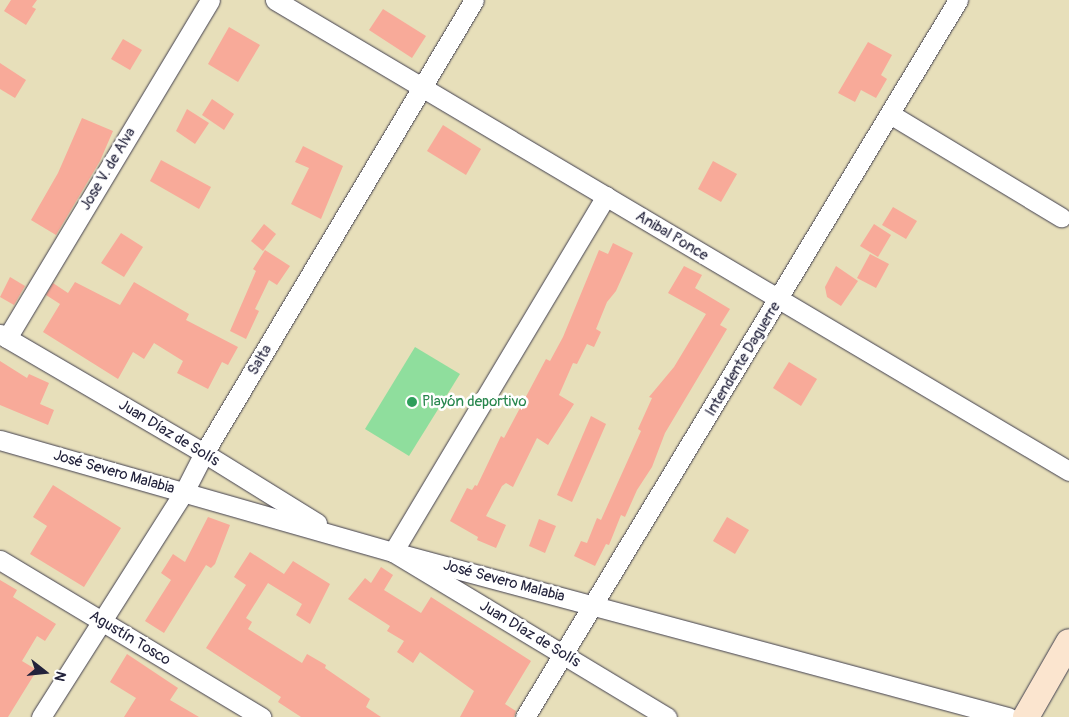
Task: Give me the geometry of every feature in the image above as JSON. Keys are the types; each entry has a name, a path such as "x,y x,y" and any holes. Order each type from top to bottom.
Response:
{"main road":[{"path":"1026,717 1069,642"}],"street":[{"name":"Jose V. de Alva","path":"4,336 210,0"},
{"name":"Anibal Ponce","path":"275,0 1069,471"},
{"name":"Salta","path":"42,717 184,492 204,453 424,89 474,0"},
{"name":"Intendente Daguerre","path":"526,717 780,300 958,0"},
{"path":"890,114 1061,217"},
{"path":"393,552 606,196"},
{"name":"Juan Díaz de Solís","path":"4,336 204,453 336,535"},
{"name":"José Severo Malabia","path":"0,440 393,552 594,604 1008,717"},
{"name":"Juan Díaz de Solís","path":"393,552 667,717"},
{"name":"Agustín Tosco","path":"0,560 261,717"}],"green space":[{"name":"Playón deportivo","path":"415,347 460,374 409,456 365,429"}],"building":[{"path":"11,0 37,0 32,7 36,9 26,25 4,11"},
{"path":"383,9 426,36 412,58 369,30"},
{"path":"229,27 260,45 238,82 208,64"},
{"path":"123,39 142,50 130,70 111,59"},
{"path":"868,42 892,55 881,75 887,79 876,98 861,90 855,102 838,93"},
{"path":"0,63 26,80 15,98 0,89"},
{"path":"212,99 234,114 224,130 202,115"},
{"path":"187,109 209,123 195,144 176,131"},
{"path":"82,118 113,131 100,161 56,235 31,220 58,173"},
{"path":"443,125 481,149 466,175 427,151"},
{"path":"303,146 343,166 321,219 291,204 309,168 295,162"},
{"path":"161,160 211,187 199,209 150,181"},
{"path":"713,161 737,174 721,202 698,189"},
{"path":"893,207 917,221 906,239 882,225"},
{"path":"264,224 276,234 263,251 251,241"},
{"path":"874,224 891,235 878,257 860,246"},
{"path":"121,233 143,247 124,277 101,263"},
{"path":"613,243 633,253 616,291 607,302 596,329 601,332 594,347 587,344 577,364 573,363 559,395 574,404 548,445 537,438 513,487 506,483 502,486 486,516 506,525 496,548 477,540 478,537 450,521 467,488 472,490 475,485 477,486 501,436 504,438 546,359 550,361 563,337 599,250 608,254"},
{"path":"265,250 290,266 277,285 269,280 255,309 259,311 246,339 230,331 256,271 253,269"},
{"path":"870,254 889,264 876,288 857,278"},
{"path":"684,266 702,275 695,288 730,309 720,325 727,329 665,433 652,467 637,490 625,517 621,515 609,545 606,544 595,566 574,556 581,541 587,543 597,518 601,520 641,431 638,429 652,398 649,397 674,367 706,314 668,293"},
{"path":"836,266 858,281 841,306 827,297 825,287"},
{"path":"10,277 25,286 14,305 0,297"},
{"path":"75,282 120,305 134,282 189,314 186,320 238,347 228,365 222,362 208,389 177,373 183,361 154,343 144,359 133,352 118,379 43,332 60,304 46,295 53,283 68,293"},
{"path":"0,361 27,378 29,374 49,383 40,404 54,410 48,425 0,405"},
{"path":"789,362 817,379 801,406 773,388"},
{"path":"591,416 606,424 572,502 557,495"},
{"path":"53,485 121,528 84,587 30,554 47,526 33,517"},
{"path":"208,517 230,525 215,564 211,568 206,565 164,633 145,621 171,580 161,573 173,554 185,562"},
{"path":"727,517 749,530 735,554 713,541"},
{"path":"539,519 556,526 545,553 529,546"},
{"path":"250,552 284,574 293,561 330,584 310,624 296,615 302,604 268,583 246,618 252,622 248,629 302,663 307,654 326,665 325,668 370,699 366,707 381,717 301,717 278,702 281,697 206,648 246,585 234,577"},
{"path":"381,567 393,575 384,590 421,613 431,597 531,661 505,704 516,711 514,717 460,717 474,691 420,652 413,663 397,652 404,641 387,631 390,626 348,599 365,578 371,583"},
{"path":"0,580 17,590 13,597 56,624 45,641 37,636 22,661 37,670 8,717 0,717"},
{"path":"127,654 178,688 170,700 199,717 124,717 136,698 110,682"}],"place":[{"name":"Playón deportivo","path":"412,402"}]}
